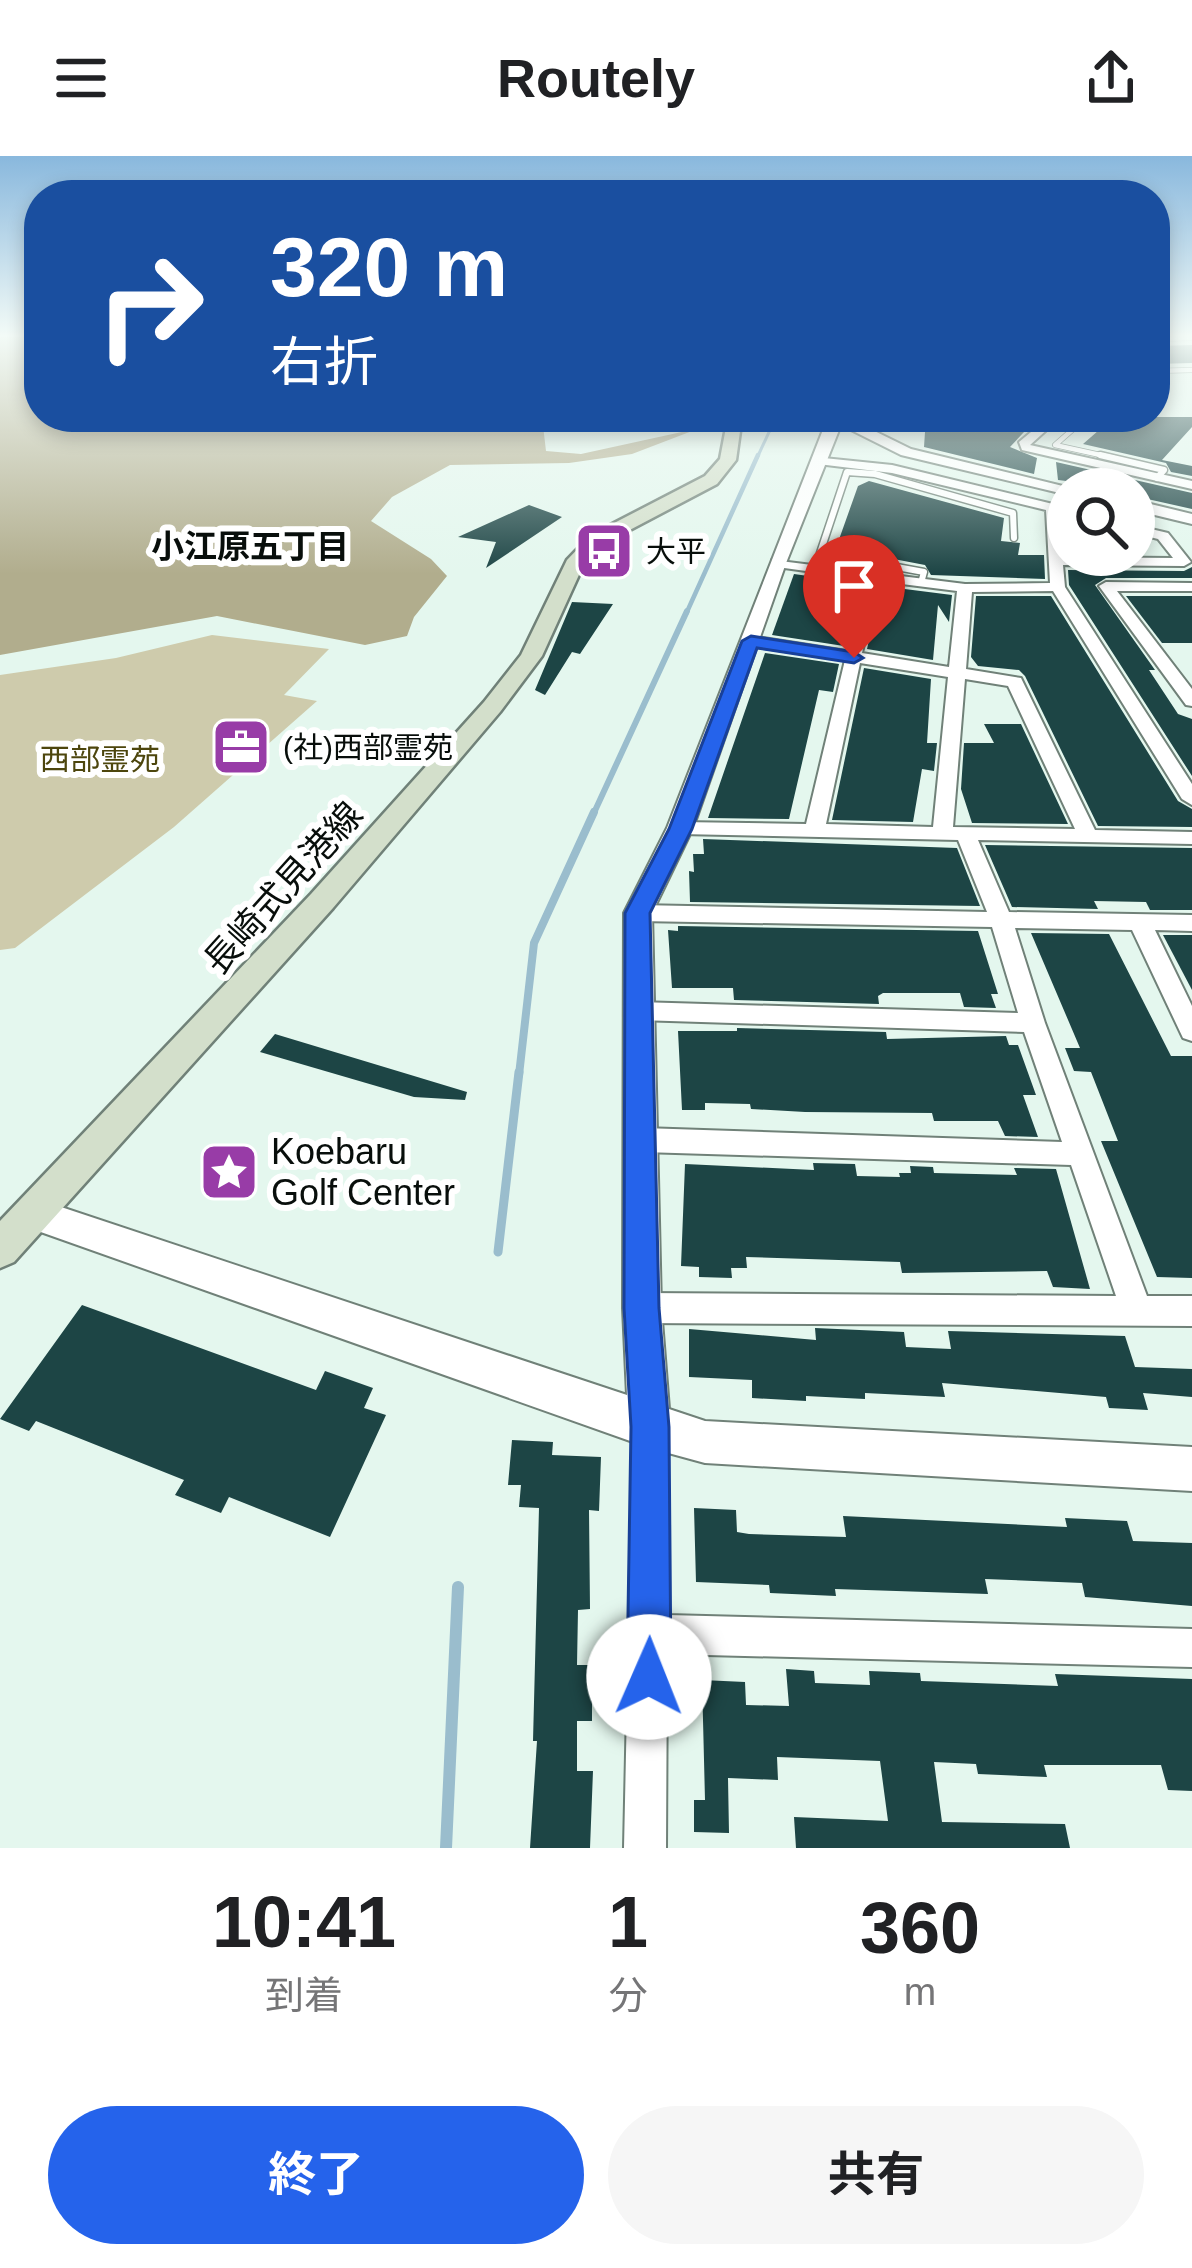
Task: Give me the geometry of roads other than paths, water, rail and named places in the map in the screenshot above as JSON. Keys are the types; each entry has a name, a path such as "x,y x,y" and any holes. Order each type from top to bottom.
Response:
{"main road":[{"name":"長崎式見港線","path":"0,1249 322,901 492,707 547,627 574,563 613,530 711,480 728,460 733,432"}],"street":[{"path":"645,1848 650,1427 642,1308 638,913 680,829 776,563 830,432"},
{"path":"865,432 906,452 1047,485"},
{"path":"1037,432 1023,444 1026,448 1192,485"},
{"path":"818,460 892,469 1047,507"},
{"path":"1155,510 1192,519"},
{"path":"1155,534 1163,536 1184,562 1155,562"},
{"path":"776,563 965,588 1058,587"},
{"path":"814,831 872,576"},
{"path":"1058,576 1058,587 1192,799"},
{"path":"1192,586 1106,586 1192,701"},
{"path":"942,835 965,588"},
{"path":"751,641 1015,682 1089,838"},
{"path":"680,829 1192,838"},
{"path":"966,835 1001,920 1033,1023 1136,1308"},
{"path":"638,913 1192,923"},
{"path":"1140,922 1192,1031"},
{"path":"638,1011 1033,1023"},
{"path":"643,1140 1083,1154"},
{"path":"34,1214 705,1442 1192,1468"},
{"path":"642,1308 1192,1311"},
{"path":"650,1634 1192,1648"}],"lane":[{"path":"1070,432 1055,445 1164,470 1157,478"},
{"path":"921,583 923,572 902,565 820,553 847,472 875,474 1013,512 1014,538"}],"waterway":[{"path":"757,458 769,432"},
{"path":"686,614 758,455"},
{"path":"593,815 687,611"},
{"path":"519,1075 534,943 594,812"},
{"path":"498,1252 519,1072"},
{"path":"446,1848 458,1587"}],"place":[{"name":"大平","path":"604,551"},
{"name":"(社)西部霊苑","path":"241,747"},
{"name":"Koebaru Golf Center","path":"229,1172"}],"district":[{"name":"小江原五丁目","path":"250,546"}],"park label":[{"name":"西部霊苑","path":"100,759"}]}
